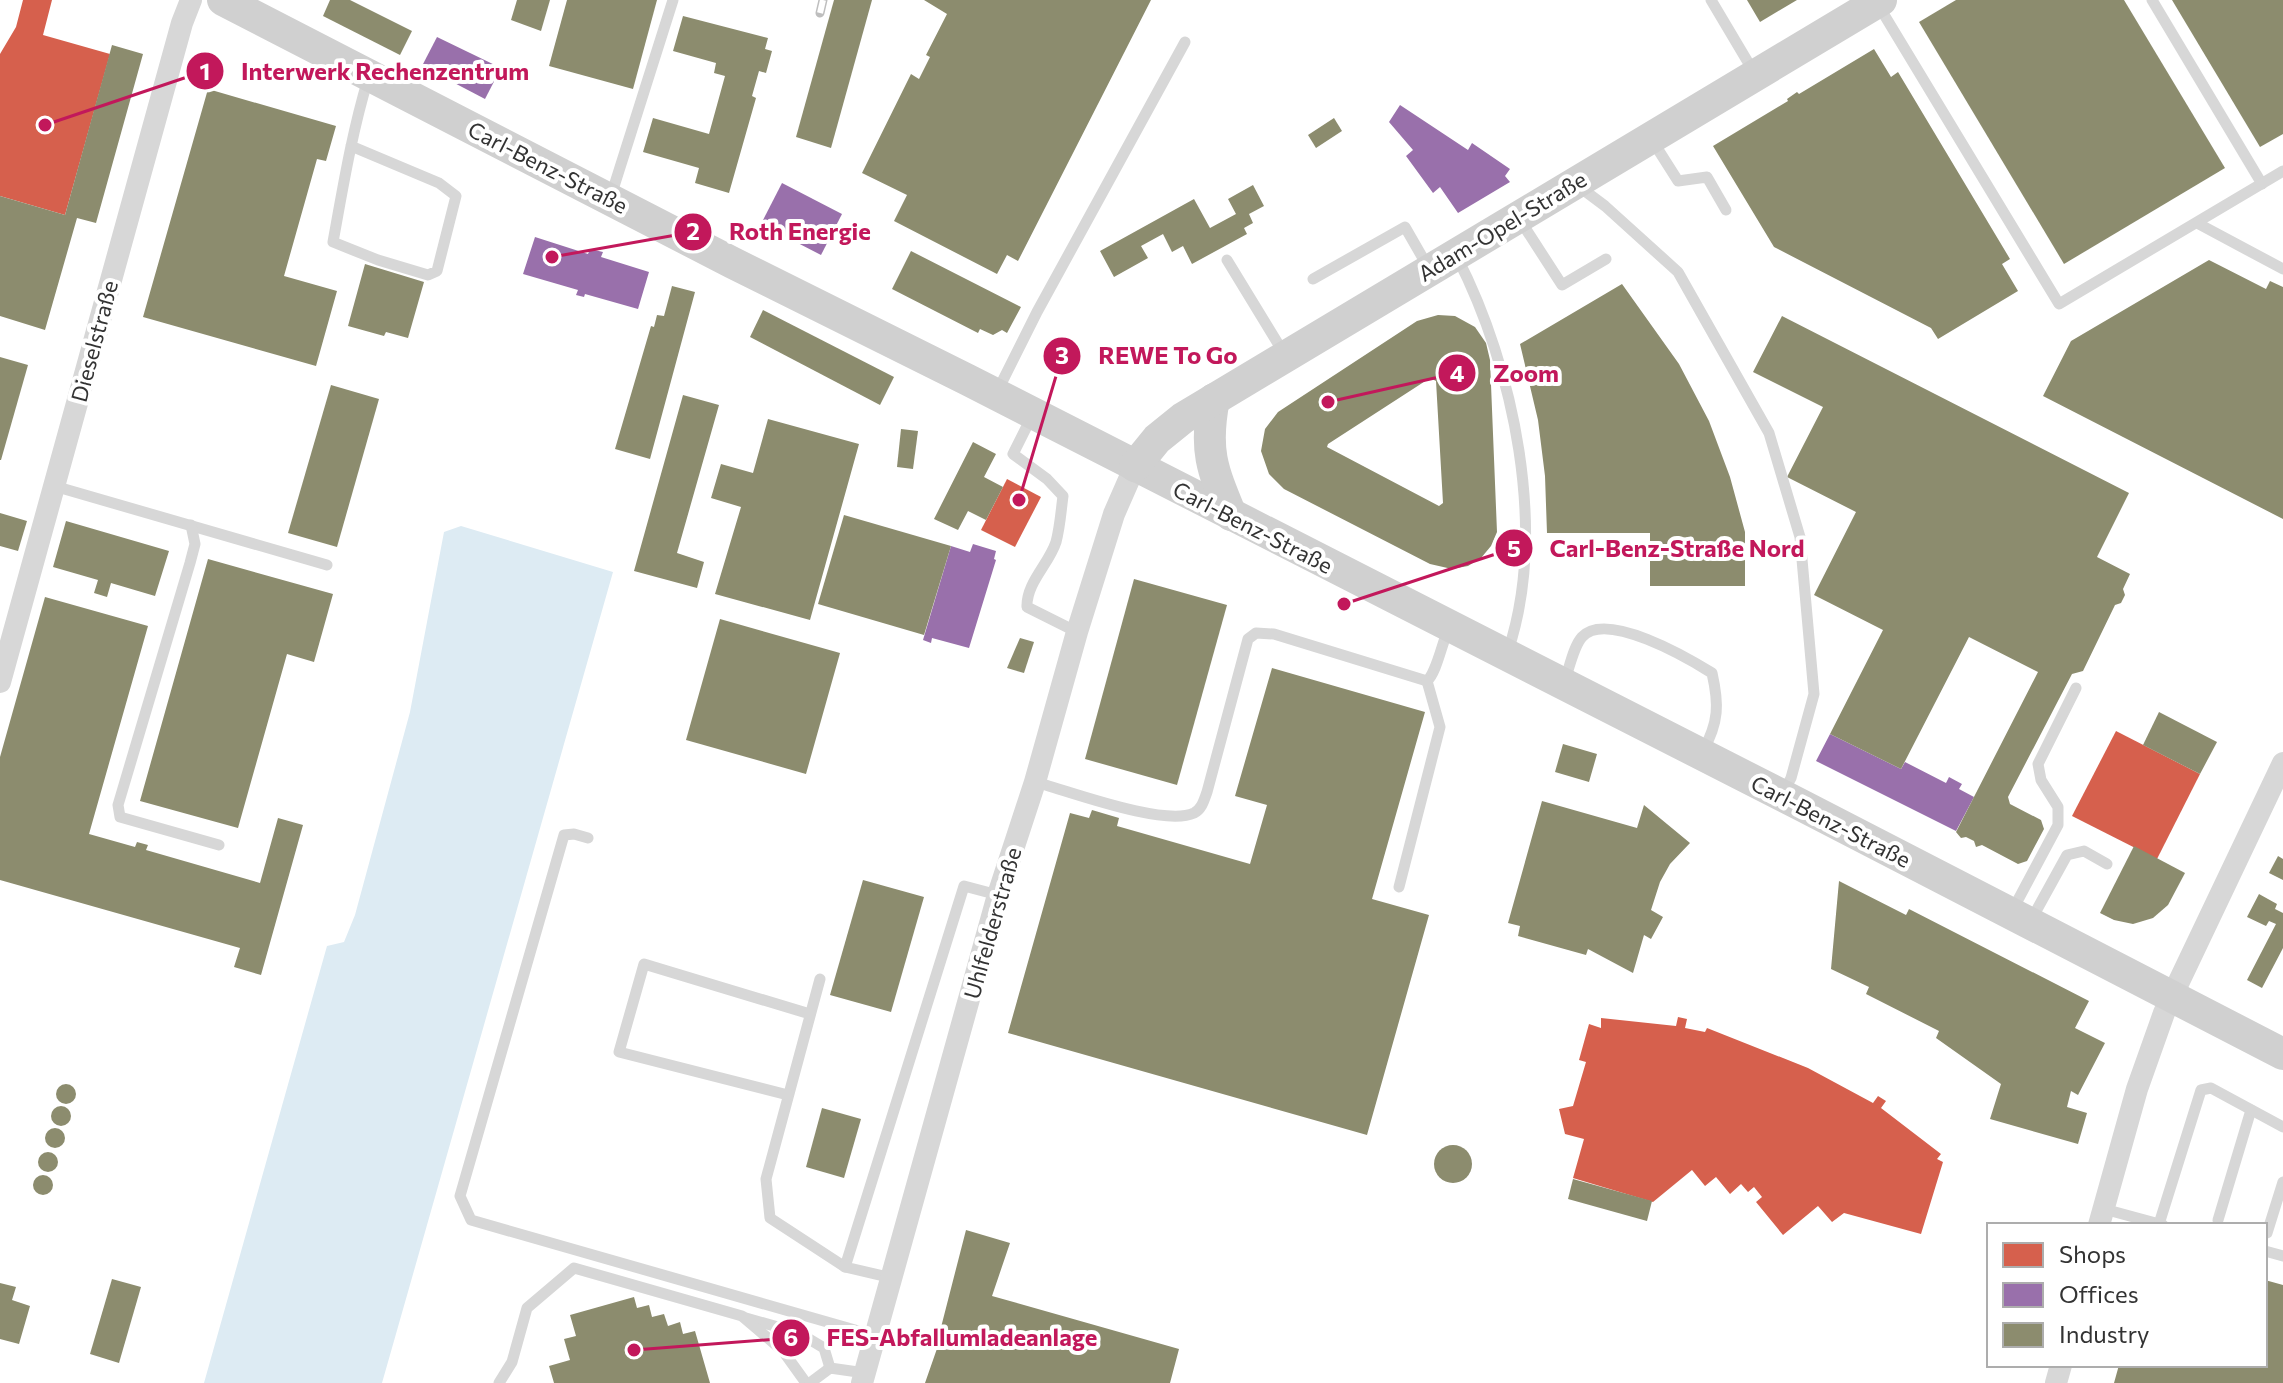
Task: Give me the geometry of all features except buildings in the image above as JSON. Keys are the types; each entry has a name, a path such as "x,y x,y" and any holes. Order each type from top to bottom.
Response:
{"main road":[{"name":"Carl-Benz-Straße","path":"223,0 2283,1054"},
{"name":"Adam-Opel-Straße","path":"1135,466 1157,439 1183,418 1879,1"},
{"path":"1214,399 1209,436 1210,460 1231,515"}],"street":[{"name":"Dieselstraße","path":"0,682 191,0"},
{"name":"Uhlfelderstraße","path":"864,1378 998,895 1035,782 1114,514 1135,466"},
{"path":"2102,1217 2137,1089 2171,996 2283,763"}],"lane":[{"path":"610,199 673,0"},
{"path":"1711,0 1755,75"},
{"path":"2152,0 2262,184"},
{"path":"1879,1 2059,304 2283,171"},
{"path":"996,394 1037,312 1185,42"},
{"path":"351,146 439,183 456,196 437,271 428,275 333,242 357,112 369,74"},
{"path":"1650,137 1678,181 1707,177 1726,210"},
{"path":"1573,183 1605,206 1678,272 1769,433 1800,537 1814,694 1791,778 1782,796"},
{"path":"1517,216 1562,285 1606,259"},
{"path":"2197,223 2283,269"},
{"path":"1313,279 1405,227 1442,262 1491,336 1518,444 1524,519 1518,615 1507,655"},
{"path":"1227,260 1286,356"},
{"path":"1033,414 1013,454 1047,479 1063,496 1056,542 1031,587 1027,607 1077,632"},
{"path":"54,486 327,565"},
{"path":"191,525 195,544 118,805 120,817 219,845"},
{"path":"1427,681 1432,677 1441,644 1450,627"},
{"path":"1564,684 1581,638 1593,629 1614,629 1677,651 1712,673 1716,688 1719,704 1711,737 1701,755"},
{"path":"1035,782 1151,814 1173,817 1197,811 1207,792 1248,639 1256,633 1274,634 1427,681"},
{"path":"1399,887 1440,727 1427,681"},
{"path":"2020,918 2058,825 2058,807 2038,773 2038,764 2076,688"},
{"path":"588,838 564,835 460,1196 471,1220 877,1336"},
{"path":"2020,918 2067,855 2084,851 2107,864"},
{"path":"845,1267 964,886 998,895"},
{"path":"788,1095 619,1052 644,964 810,1014"},
{"path":"820,979 766,1179 770,1218 845,1267 892,1278"},
{"path":"2161,1223 2201,1090 2211,1088 2283,1127"},
{"path":"2218,1220 2251,1110"},
{"path":"2267,1233 2283,1182"},
{"path":"2102,1217 2153,1223"},
{"path":"499,1383 512,1362 527,1308 574,1268 799,1333 824,1348 830,1368"},
{"path":"742,1316 783,1351 808,1383 830,1368"},
{"path":"830,1368 864,1378"}],"shaded area":[{"path":"461,526 613,572 382,1383 204,1383 327,946 344,942 355,915 410,712 444,532"}],"railway":[{"path":"820,13 823,0"}],"place":[{"name":"Interwerk Rechenzentrum","path":"45,125"},
{"name":"Roth Energie","path":"552,257"},
{"name":"Zoom","path":"1328,402"},
{"name":"REWE To Go","path":"1019,500"},
{"name":"Carl-Benz-Straße Nord","path":"1344,604"},
{"name":"FES-Abfallumladeanlage","path":"634,1350"}]}
